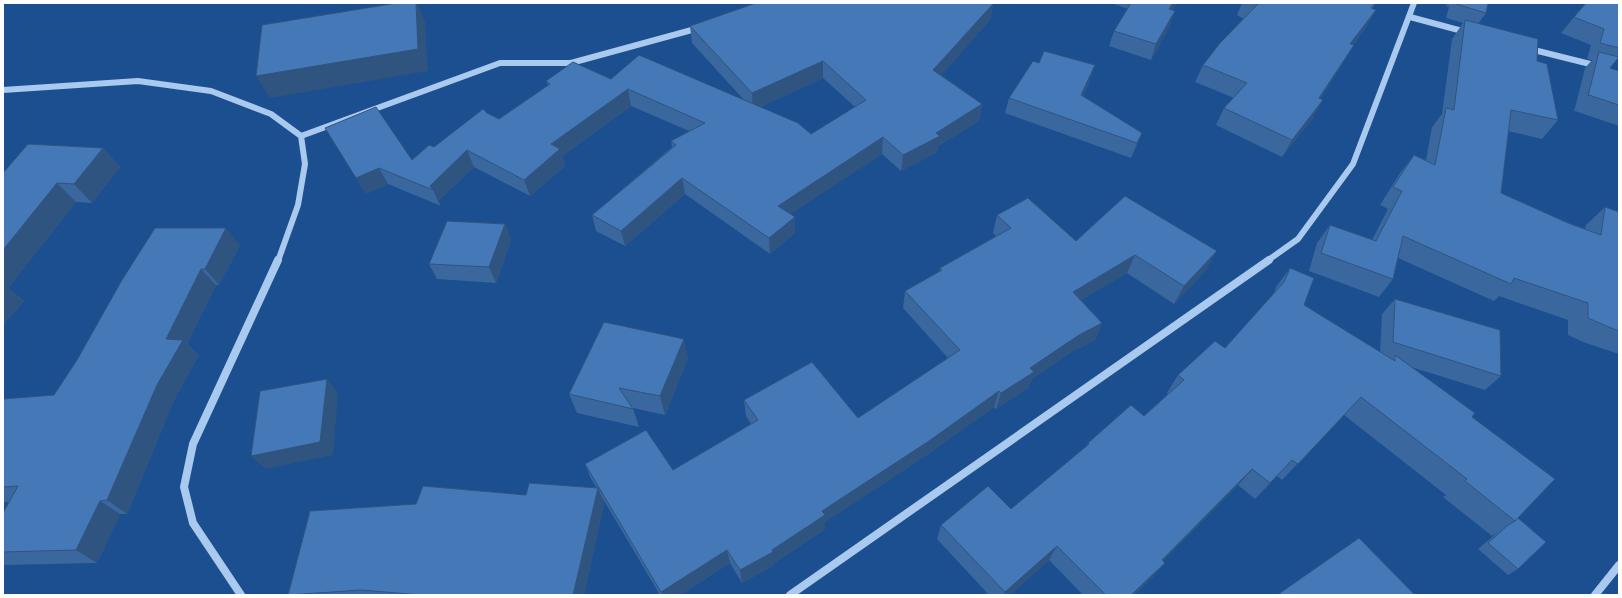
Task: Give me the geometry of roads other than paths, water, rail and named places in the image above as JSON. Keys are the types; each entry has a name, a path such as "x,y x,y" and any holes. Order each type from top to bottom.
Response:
{"street":[{"path":"790,595 1045,418 1298,239 1353,164 1410,17 1414,3"},
{"path":"1410,17 1470,33"},
{"path":"300,136 500,63 571,63 706,26"},
{"path":"1523,47 1604,68"},
{"path":"3,90 138,81 211,92 271,114 300,136 306,164 298,206 279,258 193,444 184,487 193,523 241,595"},
{"path":"1598,594 1619,565"}]}
